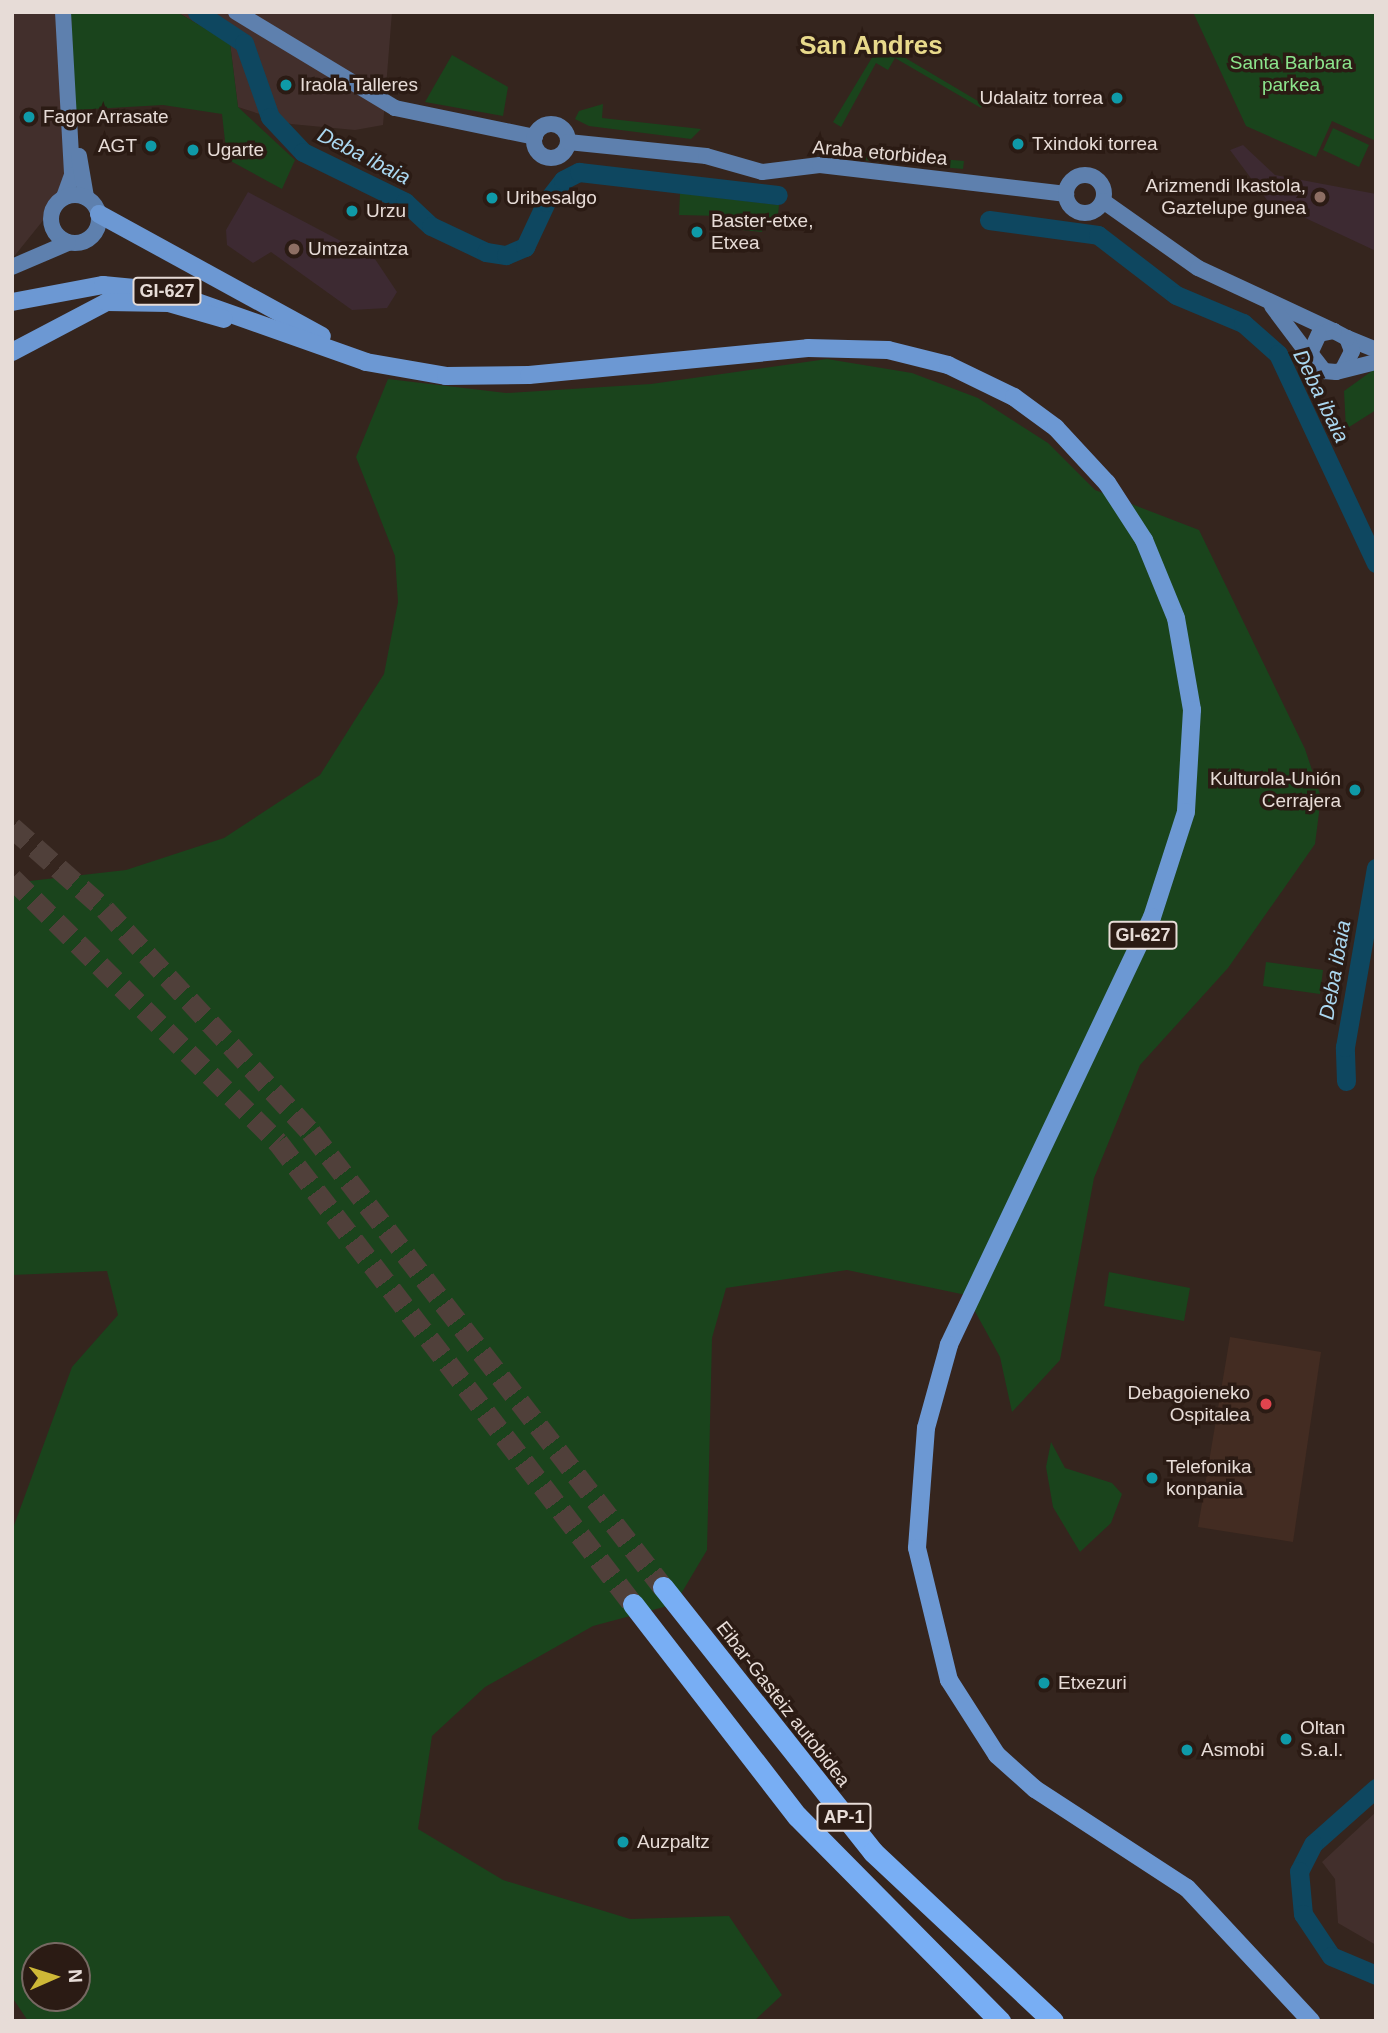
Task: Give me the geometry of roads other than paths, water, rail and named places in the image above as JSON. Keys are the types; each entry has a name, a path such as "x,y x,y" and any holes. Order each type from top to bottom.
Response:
{"highway":[{"name":"Eibar-Gasteiz autobidea","path":"663,1587 873,1852 1053,2021"},
{"name":"AP-1","path":"634,1604 806,1825 1000,2021"}],"main road":[{"path":"99,214 391,369"},
{"name":"GI-627","path":"12,302 67,288 136,286 228,309 315,344 391,369 488,376 808,348 909,354 967,372 1036,412 1092,464 1144,540 1186,659 1192,710 1186,812 1152,917 949,1345 923,1441 917,1548 949,1680 997,1755 1035,1789 1188,1888 1311,2021"},
{"path":"12,352 107,302 131,299 169,303 315,344"}],"street":[{"path":"18,263 64,197 72,175 63,12"},
{"path":"236,12 395,108 535,136"},
{"path":"18,263 68,243 92,237 99,214 86,197 69,120"},
{"path":"546,125 556,125 568,142 550,158 537,150 535,136 546,125"},
{"name":"Araba etorbidea","path":"568,142 706,156 762,172 820,165 1066,194"},
{"path":"1104,201 1084,213 1071,207 1066,194 1072,180 1089,175 1102,185 1104,201 1198,268 1270,304 1376,350"},
{"path":"64,197 86,197"},
{"path":"50,217 54,232 68,243"},
{"path":"1270,304 1324,371 1376,362"},
{"path":"1311,358 1315,338 1340,334"},
{"path":"1340,334 1352,351 1343,369"}],"waterway":[{"name":"Deba ibaia","path":"197,12 244,43 270,117 303,152 405,202 431,226 486,252 506,255 525,247 546,202 563,180 579,172 778,195"},
{"name":"Deba ibaia","path":"989,220 1098,235 1176,295 1243,323 1278,354 1376,563"},
{"name":"Deba ibaia","path":"1346,1081 1345,1047 1376,868"},
{"name":"Deba ibaia","path":"1376,1788 1313,1844 1299,1871 1303,1914 1331,1956 1376,1975"}],"tunnel":[{"path":"12,827 105,909 311,1132 663,1587"},
{"path":"12,878 278,1142 633,1604"}],"place":[{"name":"Iraola Talleres","path":"286,85"},
{"name":"Udalaitz torrea","path":"1117,98"},
{"name":"Fagor Arrasate","path":"29,117"},
{"name":"Txindoki torrea","path":"1018,144"},
{"name":"AGT","path":"151,146"},
{"name":"Ugarte","path":"193,150"},
{"name":"Arizmendi Ikastola, Gaztelupe gunea","path":"1320,197"},
{"name":"Uribesalgo","path":"492,198"},
{"name":"Urzu","path":"352,211"},
{"name":"Baster-etxe, Etxea","path":"697,232"},
{"name":"Umezaintza","path":"294,249"},
{"name":"Kulturola-Unión Cerrajera","path":"1355,790"},
{"name":"Debagoieneko Ospitalea","path":"1266,1404"},
{"name":"Telefonika konpania","path":"1152,1478"},
{"name":"Etxezuri","path":"1044,1683"},
{"name":"Oltan S.a.l.","path":"1286,1739"},
{"name":"Asmobi","path":"1187,1750"},
{"name":"Auzpaltz","path":"623,1842"}],"district":[{"name":"San Andres","path":"871,46"}],"park label":[{"name":"Santa Barbara parkea","path":"1291,74"}]}
